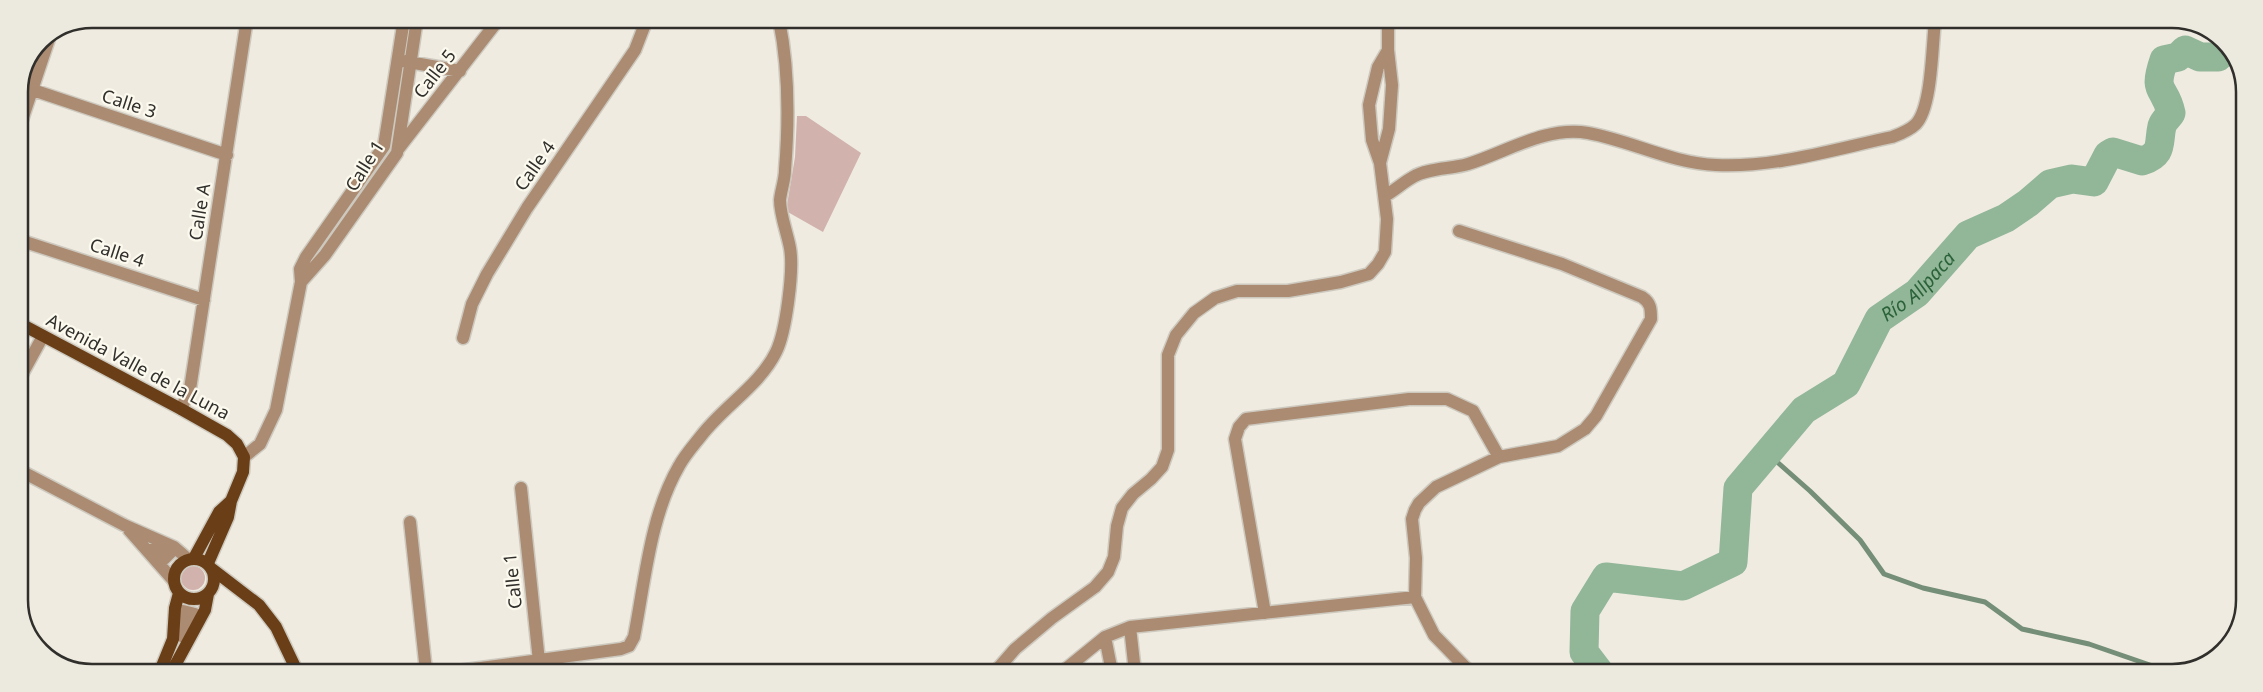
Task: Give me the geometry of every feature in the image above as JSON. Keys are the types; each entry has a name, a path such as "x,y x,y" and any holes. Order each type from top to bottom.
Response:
{"main road":[{"name":"Avenida Valle de la Luna","path":"28,328 227,435 237,444 244,456"},
{"path":"176,664 205,610 210,591 215,582 210,566 228,517 230,501 243,472 244,456"},
{"path":"163,664 173,639 177,568 191,558 219,512 230,501"},
{"path":"191,558 210,566 259,605 276,627 294,664"},
{"path":"177,587 190,599 202,598 210,591 221,586 238,588"}],"street":[{"name":"Calle A","path":"181,409 190,389 246,28"},
{"name":"Calle 1","path":"244,456 260,444 276,410 301,282 300,270 306,257 384,146 403,28"},
{"name":"Calle 1","path":"301,282 325,255 395,158 417,28"},
{"name":"Calle 5","path":"398,149 492,28"},
{"name":"Calle 4","path":"463,338 472,304 486,274 527,208 635,50 644,28"},
{"path":"545,664 629,646 634,637 664,497 679,466 703,433 767,368 777,350 783,329 791,266 790,249 780,200 785,173 788,120 780,28"},
{"path":"1380,164 1389,129 1392,85 1388,50 1388,28"},
{"path":"1385,196 1420,174 1470,163 1532,139 1560,132 1585,132 1608,137 1659,154 1715,165 1774,162 1892,137 1905,132 1916,124 1923,112 1928,98 1934,28"},
{"path":"29,82 45,48"},
{"path":"1002,664 1015,649 1052,618 1095,588 1108,572 1114,557 1117,526 1122,508 1133,494 1162,467 1168,450 1168,355 1176,335 1194,313 1215,298 1238,291 1288,291 1356,279 1369,274 1385,252 1387,235 1385,196 1380,164 1372,140 1368,105 1378,67 1388,50"},
{"path":"398,60 460,71"},
{"name":"Calle 3","path":"28,89 226,155"},
{"path":"1459,231 1562,264 1633,293 1648,301 1652,309 1651,319 1596,416 1585,429 1558,446 1499,457 1436,487 1419,503 1412,519 1416,558 1415,597 1434,634 1462,664"},
{"name":"Calle 4","path":"28,243 204,300"},
{"path":"28,364 43,336"},
{"path":"1265,613 1235,439 1238,427 1246,419 1409,399 1447,399 1473,411 1499,457"},
{"path":"28,475 124,525 174,547 191,558"},
{"name":"Calle 1","path":"521,488 540,664"},
{"path":"410,522 425,664"},
{"path":"124,525 148,550 177,587"},
{"path":"1072,664 1105,637 1130,627 1415,597"},
{"path":"1130,627 1134,664"},
{"path":"1105,637 1110,664"}],"shaded area":[{"path":"797,116 806,116 861,153 823,232 786,211 795,157"},
{"path":"193,566 198,567 204,573 204,583 198,589 193,590 188,589 182,583 181,578 182,573 188,567"}],"waterway":[{"name":"Río Allpaca","path":"1593,664 1584,652 1585,611 1606,577 1683,586 1733,562 1738,488 1804,410 1846,384 1879,319 1917,293 1968,235 2006,218 2028,203 2050,184 2072,179 2094,182 2108,155 2113,152 2142,161 2154,155 2159,147 2162,126 2171,113 2159,85 2164,60 2178,57 2185,50 2200,57 2218,57 2223,53"},
{"path":"1767,453 1810,491 1860,540 1884,574 1923,588 1985,602 2022,629 2089,644 2147,664"}]}
